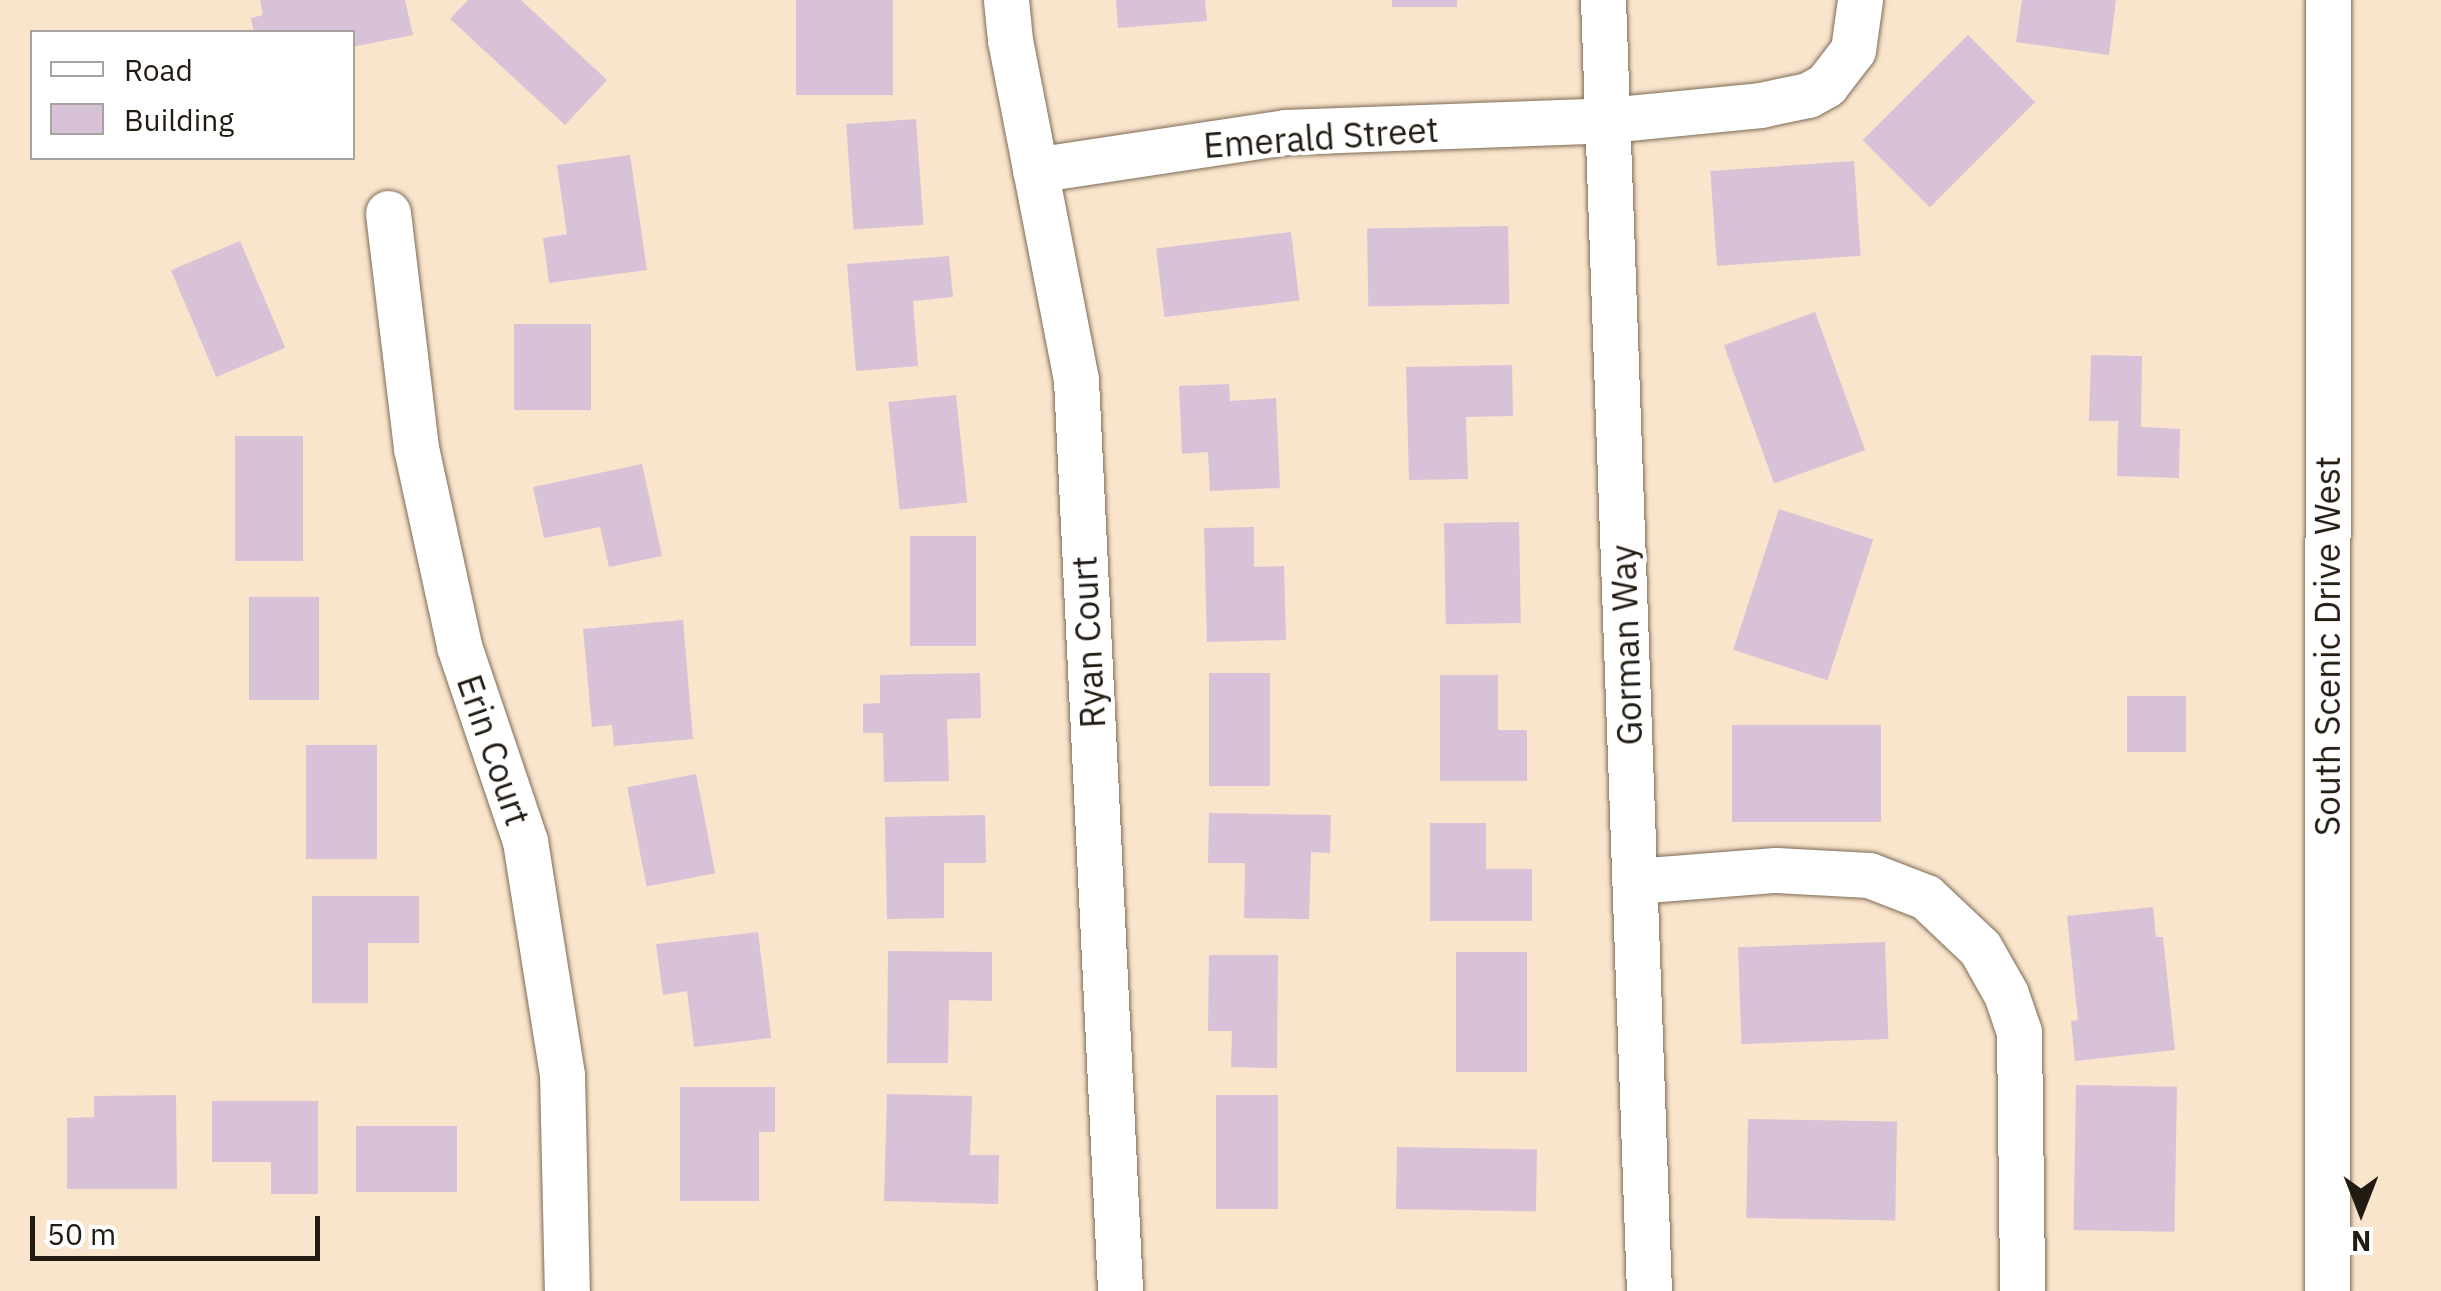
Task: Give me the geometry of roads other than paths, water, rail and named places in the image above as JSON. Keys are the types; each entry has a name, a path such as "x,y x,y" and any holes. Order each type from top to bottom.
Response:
{"street":[{"name":"Ryan Court","path":"1006,0 1076,380 1120,1291"},
{"name":"Gorman Way","path":"1604,0 1650,1291"},
{"name":"Emerald Street","path":"1035,170 1286,132 1608,120 1760,105 1808,95 1826,86 1854,50 1860,0"},
{"name":"South Scenic Drive West","path":"2326,1291 2328,0"},
{"name":"Erin Court","path":"388,212 416,448 459,646 525,841 562,1075 567,1291"},
{"path":"1635,882 1776,870 1870,875 1926,897 1980,948 2006,994 2019,1032 2022,1291"}]}
